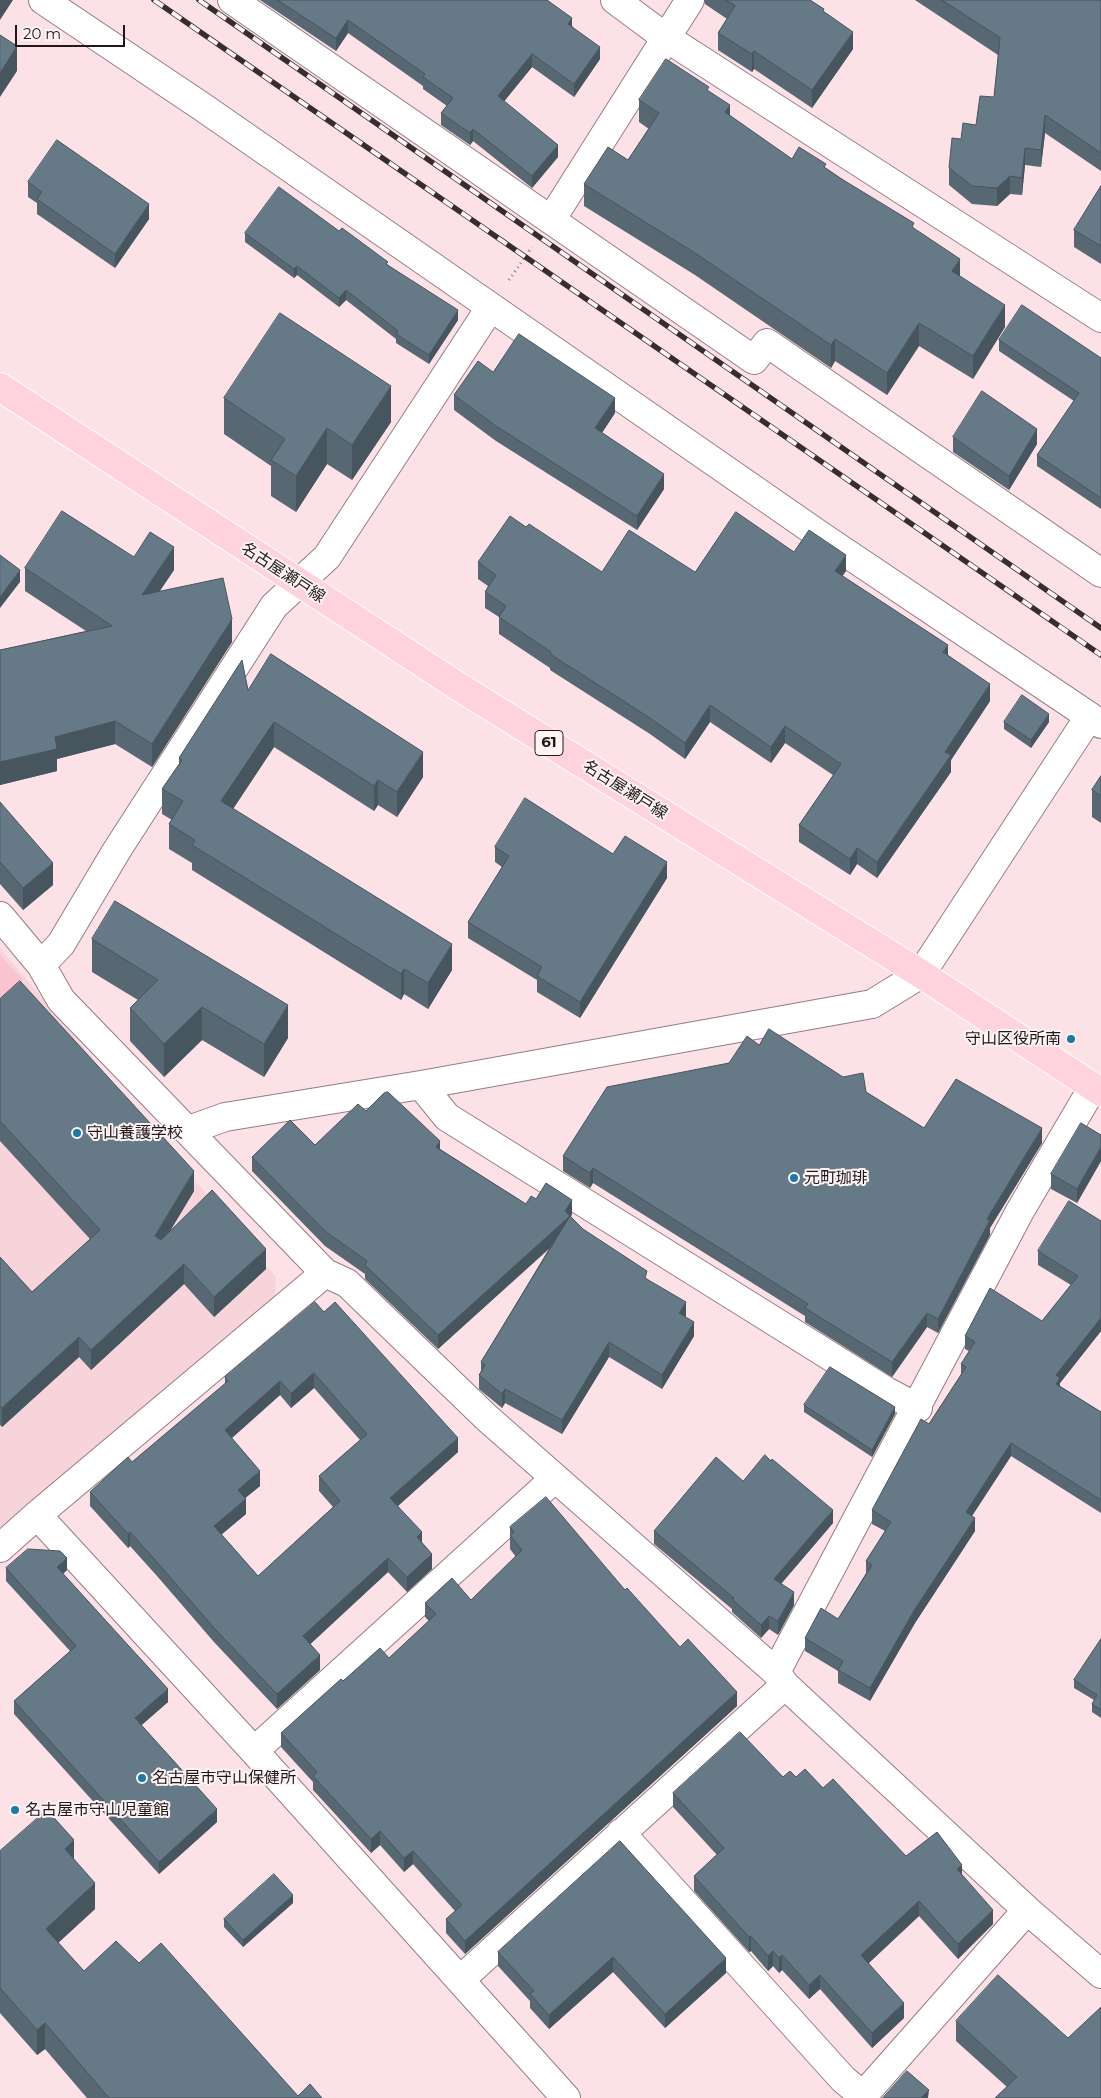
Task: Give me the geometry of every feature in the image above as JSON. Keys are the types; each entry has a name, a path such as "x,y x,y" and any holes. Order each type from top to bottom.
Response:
{"main road":[{"name":"名古屋瀬戸線","path":"0,387 456,685 921,974 1097,1090"}],"street":[{"path":"43,0 201,106 821,536 1095,720 921,974 872,1004 421,1085 225,1117 189,1130"},
{"path":"232,0 294,45 754,360 767,343 1101,573"},
{"path":"615,0 665,37 1101,318"},
{"path":"551,220 690,0"},
{"path":"41,965 61,944 117,850 274,606 327,557 490,308"},
{"path":"0,916 41,965 61,1000 189,1130 325,1273 347,1283 487,1418 780,1679 1027,1910 1101,1974"},
{"path":"421,1085 447,1117 886,1391 918,1408"},
{"path":"460,1980 621,1833 780,1679 1020,1211 1097,1090"},
{"path":"0,1548 36,1515 325,1273"},
{"path":"254,1752 554,1479"},
{"path":"36,1515 254,1752 566,2098"},
{"path":"621,1833 843,2079 862,2097 1027,1910"}],"path":[{"path":"490,308 551,220"}],"shaded area":[{"name":"守山養護学校","path":"0,948 276,1277 275,1297 0,1535"},
{"path":"0,955 23,980 0,1000"}],"building":[{"path":"278,0 547,0 572,18 568,24 600,47 574,84 532,54 498,96 558,145 532,176 473,129 470,133 441,113 453,98 423,77 425,74 348,20 336,38"},
{"path":"726,0 810,0 853,32 812,90 754,51 752,54 718,33 735,6"},
{"path":"942,0 1101,0 1101,153 1045,115 1041,150 1025,148 1022,178 1010,176 997,188 972,186 949,168 952,138 961,139 963,123 976,125 980,96 994,97 1000,38"},
{"path":"0,35 17,46 0,73"},
{"path":"666,59 709,87 707,90 730,105 725,112 792,159 799,147 826,164 824,167 840,178 914,223 912,227 960,259 952,271 1005,305 973,356 919,323 887,373 835,339 831,345 695,253 584,184 608,147 628,160 659,113 639,100"},
{"path":"57,140 149,204 115,254 37,199 42,192 28,182"},
{"path":"1101,186 1101,246 1074,230"},
{"path":"279,187 339,231 342,228 388,262 386,264 458,310 429,355 396,334 398,331 346,290 339,298 297,266 294,269 245,233"},
{"path":"1022,305 1101,358 1101,498 1037,455 1079,393 999,340"},
{"path":"280,313 391,386 352,445 327,428 296,476 271,460 285,439 224,398"},
{"path":"519,334 615,398 595,428 664,474 637,516 496,426 454,395 478,361 493,372"},
{"path":"982,391 1037,429 1009,476 953,437"},
{"path":"62,511 134,557 150,532 174,547 142,595 223,578 232,619 152,744 115,721 55,737 57,749 0,762 0,650 112,626 25,568"},
{"path":"736,512 794,552 809,530 846,555 835,571 948,645 943,652 990,684 945,752 951,755 877,862 857,848 850,859 799,825 841,764 785,726 771,747 710,705 685,743 650,718 550,654 551,652 499,617 506,606 485,592 496,575 478,562 510,516 526,527 529,524 602,572 629,530 695,572"},
{"path":"0,555 20,570 0,597"},
{"path":"271,654 423,752 397,792 378,780 374,786 274,722 221,801 452,944 428,983 404,969 401,974 192,845 195,840 169,824 183,801 162,789 182,760 179,758 242,660 248,690"},
{"path":"1022,695 1049,714 1031,740 1004,722"},
{"path":"1101,776 1101,796 1092,790"},
{"path":"525,798 613,854 625,836 667,862 580,1002 537,976 542,967 468,922 509,856 495,847"},
{"path":"0,802 53,863 23,888 0,862"},
{"path":"115,901 288,1005 264,1044 202,1007 164,1044 130,1008 158,980 92,939"},
{"path":"20,981 194,1171 155,1236 161,1240 212,1190 266,1249 214,1297 184,1264 91,1350 79,1337 2,1408 0,1406 0,1257 32,1292 100,1230 0,1121 0,999"},
{"path":"769,1029 843,1077 863,1073 866,1092 924,1128 956,1079 1042,1128 987,1219 990,1220 938,1319 927,1313 892,1362 805,1308 808,1304 593,1168 590,1173 563,1156 607,1087 729,1063 747,1036 759,1045"},
{"path":"388,1092 440,1141 436,1147 526,1204 531,1196 536,1199 546,1183 572,1200 565,1211 570,1216 438,1335 365,1265 367,1261 325,1231 252,1157 290,1120 315,1145 358,1104 366,1111 384,1093"},
{"path":"1081,1123 1101,1135 1101,1147 1077,1189 1051,1174"},
{"path":"1069,1201 1101,1221 1101,1318 1056,1375 1060,1378 1056,1384 1101,1412 1101,1500 1011,1443 966,1512 975,1518 915,1609 870,1688 838,1670 843,1661 805,1638 821,1608 838,1619 872,1565 866,1561 891,1522 872,1510 921,1419 929,1424 966,1367 961,1364 975,1342 965,1336 990,1288 1042,1321 1078,1276 1038,1251"},
{"path":"570,1216 583,1229 647,1271 645,1278 686,1302 679,1313 694,1322 662,1375 609,1342 562,1420 505,1389 502,1394 479,1375 485,1365 481,1362"},
{"path":"315,1302 324,1312 335,1302 458,1438 390,1498 422,1532 417,1537 432,1554 407,1577 388,1558 303,1636 320,1655 277,1694 214,1628 130,1532 128,1534 90,1492 128,1457 132,1462 228,1381 225,1377","holes":["314,1373 367,1434 319,1476 340,1501 258,1576 214,1526 246,1499 238,1490 260,1471 225,1430 280,1381 291,1393"]},
{"path":"830,1367 895,1407 872,1450 804,1405"},
{"path":"765,1455 833,1510 774,1579 794,1592 778,1621 769,1616 761,1625 732,1599 734,1598 654,1531 716,1457 743,1481"},
{"path":"546,1497 625,1590 627,1588 680,1647 688,1639 737,1692 465,1941 446,1919 462,1905 413,1851 404,1858 380,1831 371,1839 313,1776 317,1772 281,1733 341,1679 343,1681 380,1648 389,1658 436,1614 425,1603 452,1578 471,1600 522,1550 510,1535 514,1532 510,1527"},
{"path":"28,1549 60,1551 67,1558 57,1567 168,1689 135,1718 217,1809 159,1862 14,1701 76,1646 6,1568"},
{"path":"1101,1639 1101,1710 1092,1704 1097,1695 1074,1680"},
{"path":"740,1732 783,1777 790,1771 796,1777 805,1769 823,1788 833,1779 906,1856 937,1832 962,1865 957,1869 993,1910 958,1944 919,1901 861,1955 904,2003 872,2033 820,1975 809,1985 782,1955 779,1958 773,1951 768,1956 694,1876 724,1848 673,1793"},
{"path":"47,1810 74,1840 65,1849 95,1883 46,1929 84,1971 116,1941 139,1963 161,1943 298,2096 310,2084 322,2098 109,2098 45,2023 37,2030 0,1988 0,1851"},
{"path":"620,1841 726,1958 665,2014 613,1957 549,2015 530,1994 534,1991 498,1952"},
{"path":"274,1874 293,1895 243,1940 224,1919"},
{"path":"998,1975 1068,2038 1101,2007 1101,2098 995,2098 1017,2077 956,2021"},
{"path":"907,2071 929,2090 921,2098 883,2098"}],"railway":[{"path":"154,0 1101,655"},
{"path":"199,0 1101,628"}],"place":[{"name":"守山区役所南","path":"1071,1039"},
{"name":"守山養護学校","path":"77,1133"},
{"name":"元町珈琲","path":"794,1178"},
{"name":"名古屋市守山保健所","path":"142,1778"},
{"name":"名古屋市守山児童館","path":"15,1810"}]}
